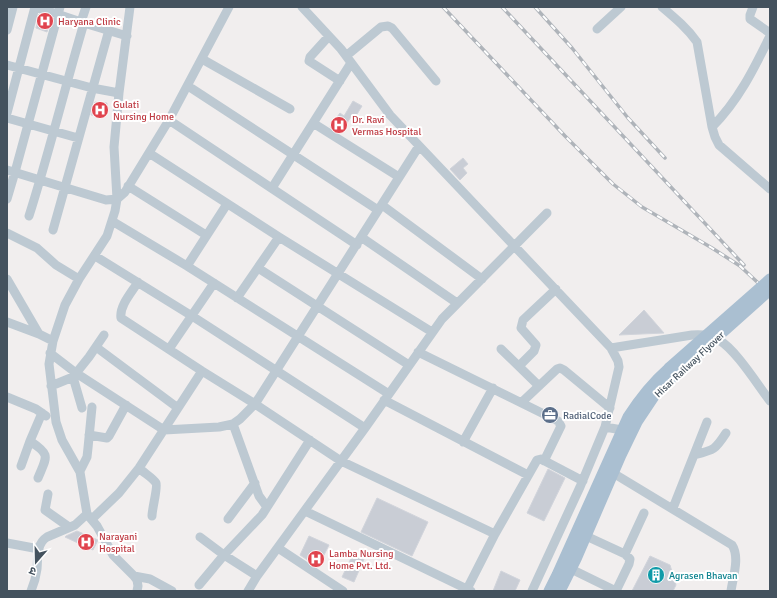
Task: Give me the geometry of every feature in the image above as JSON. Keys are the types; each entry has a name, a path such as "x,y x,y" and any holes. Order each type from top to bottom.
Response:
{"main road":[{"name":"Hisar Railway Flyover","path":"560,591 637,422 657,392 672,371 770,279"},
{"name":"Hisar Railway Flyover","path":"549,591 628,417 640,397 653,381 672,371 770,290"}],"street":[{"path":"7,30 13,7"},
{"path":"7,113 36,7 59,11 82,23 127,36"},
{"path":"29,216 41,180 86,7"},
{"path":"130,7 119,93 114,148 117,199 107,236 65,305 50,352 49,364 56,422 62,440 80,471 89,517 113,555 137,580 137,591"},
{"path":"11,171 106,200 117,199 125,192 169,120 229,7"},
{"path":"302,7 349,60 390,115 611,348 618,360 618,367 605,427 583,482 532,591"},
{"path":"597,29 621,7"},
{"path":"662,7 691,33 697,42 715,137 723,148 770,189"},
{"path":"753,7 750,19 770,33"},
{"path":"7,199 11,171 28,124 59,11"},
{"path":"272,188 340,81 349,60 380,27 388,26 392,28 436,81"},
{"path":"53,230 109,30"},
{"path":"329,36 310,57 309,61 340,81"},
{"path":"712,127 726,113 735,101 766,53 770,36"},
{"path":"202,59 290,109"},
{"path":"7,65 67,82 119,93"},
{"path":"188,86 380,208 482,279"},
{"path":"7,118 78,138"},
{"path":"169,120 272,188 457,303"},
{"path":"312,123 400,177"},
{"path":"50,352 74,375 126,405 164,430 219,427 234,424 255,404 420,146"},
{"path":"149,153 278,237 432,332"},
{"path":"128,186 206,235"},
{"path":"187,266 227,204"},
{"path":"250,590 257,576 365,428 432,332 457,303 548,213"},
{"path":"112,221 298,336 386,397 463,442 528,475"},
{"path":"7,233 37,248 56,265 79,280"},
{"path":"237,298 278,237"},
{"path":"95,256 192,316 365,428"},
{"path":"258,268 409,365"},
{"path":"7,279 39,334"},
{"path":"138,282 125,304 121,316 202,371 341,461 495,534"},
{"path":"169,349 214,283"},
{"path":"519,366 534,350 536,345 521,328 521,324 523,320 556,289"},
{"path":"7,322 53,341"},
{"path":"51,386 74,375 96,347 104,334"},
{"path":"611,348 692,335 703,334 712,336 731,349 770,401"},
{"path":"96,347 178,408"},
{"path":"501,349 539,386"},
{"path":"418,352 558,421 560,423 560,429 544,461"},
{"path":"522,402 557,369 562,368 610,408"},
{"path":"31,591 37,570 39,549 43,539 46,536 69,528 89,517 119,493 139,468 202,371"},
{"path":"74,375 82,408"},
{"path":"463,442 493,388"},
{"path":"7,397 20,402 56,422"},
{"path":"89,435 106,438 109,436 126,405"},
{"path":"80,471 87,457 92,407"},
{"path":"21,466 42,414"},
{"path":"673,508 707,422"},
{"path":"234,424 260,496 267,507"},
{"path":"605,427 622,430"},
{"path":"694,455 711,451 717,447 726,433"},
{"path":"199,585 224,555 247,532 267,507 310,440"},
{"path":"30,441 46,454 46,459 38,478"},
{"path":"305,511 468,590 495,534 537,460 539,459 544,461 583,482"},
{"path":"139,468 156,482 157,486 152,516"},
{"path":"613,473 732,544 736,557 731,591"},
{"path":"228,518 255,483"},
{"path":"48,494 45,510 69,528"},
{"path":"625,554 644,513"},
{"path":"571,569 616,591 630,561 625,554 586,536"},
{"path":"200,537 224,555 257,576"},
{"path":"7,543 39,549"},
{"path":"278,548 329,587 343,591"},
{"path":"134,576 150,579 172,591"}],"building":[{"path":"39,14 51,18 47,32 36,28"},
{"path":"353,101 362,106 354,119 351,117 340,133 330,127 340,113 344,116"},
{"path":"95,102 107,103 106,116 91,115"},
{"path":"463,158 468,164 463,168 467,173 460,180 450,169"},
{"path":"644,310 664,333 619,335"},
{"path":"548,469 565,478 544,521 527,513"},
{"path":"377,498 428,522 412,556 361,532"},
{"path":"77,531 98,540 93,550 65,537"},
{"path":"309,536 329,545 318,567 300,555"},
{"path":"353,554 364,559 354,582 342,577"},
{"name":"Agrasen Bhavan","path":"650,556 670,565 676,585 673,591 632,591"},
{"path":"501,571 520,580 515,591 493,591"}],"railway":[{"path":"443,7 565,136 613,184 642,207 740,266 770,294"},
{"path":"502,7 744,265"},
{"path":"535,7 572,48 628,118 665,158"}],"place":[{"name":"Haryana Clinic","path":"45,21"},
{"name":"Gulati Nursing Home","path":"100,110"},
{"name":"Dr. Ravi Vermas Hospital","path":"339,125"},
{"name":"RadialCode","path":"550,415"},
{"name":"Narayani Hospital","path":"86,542"},
{"name":"Lamba Nursing Home Pvt. Ltd.","path":"316,559"},
{"name":"Agrasen Bhavan","path":"656,575"}]}
